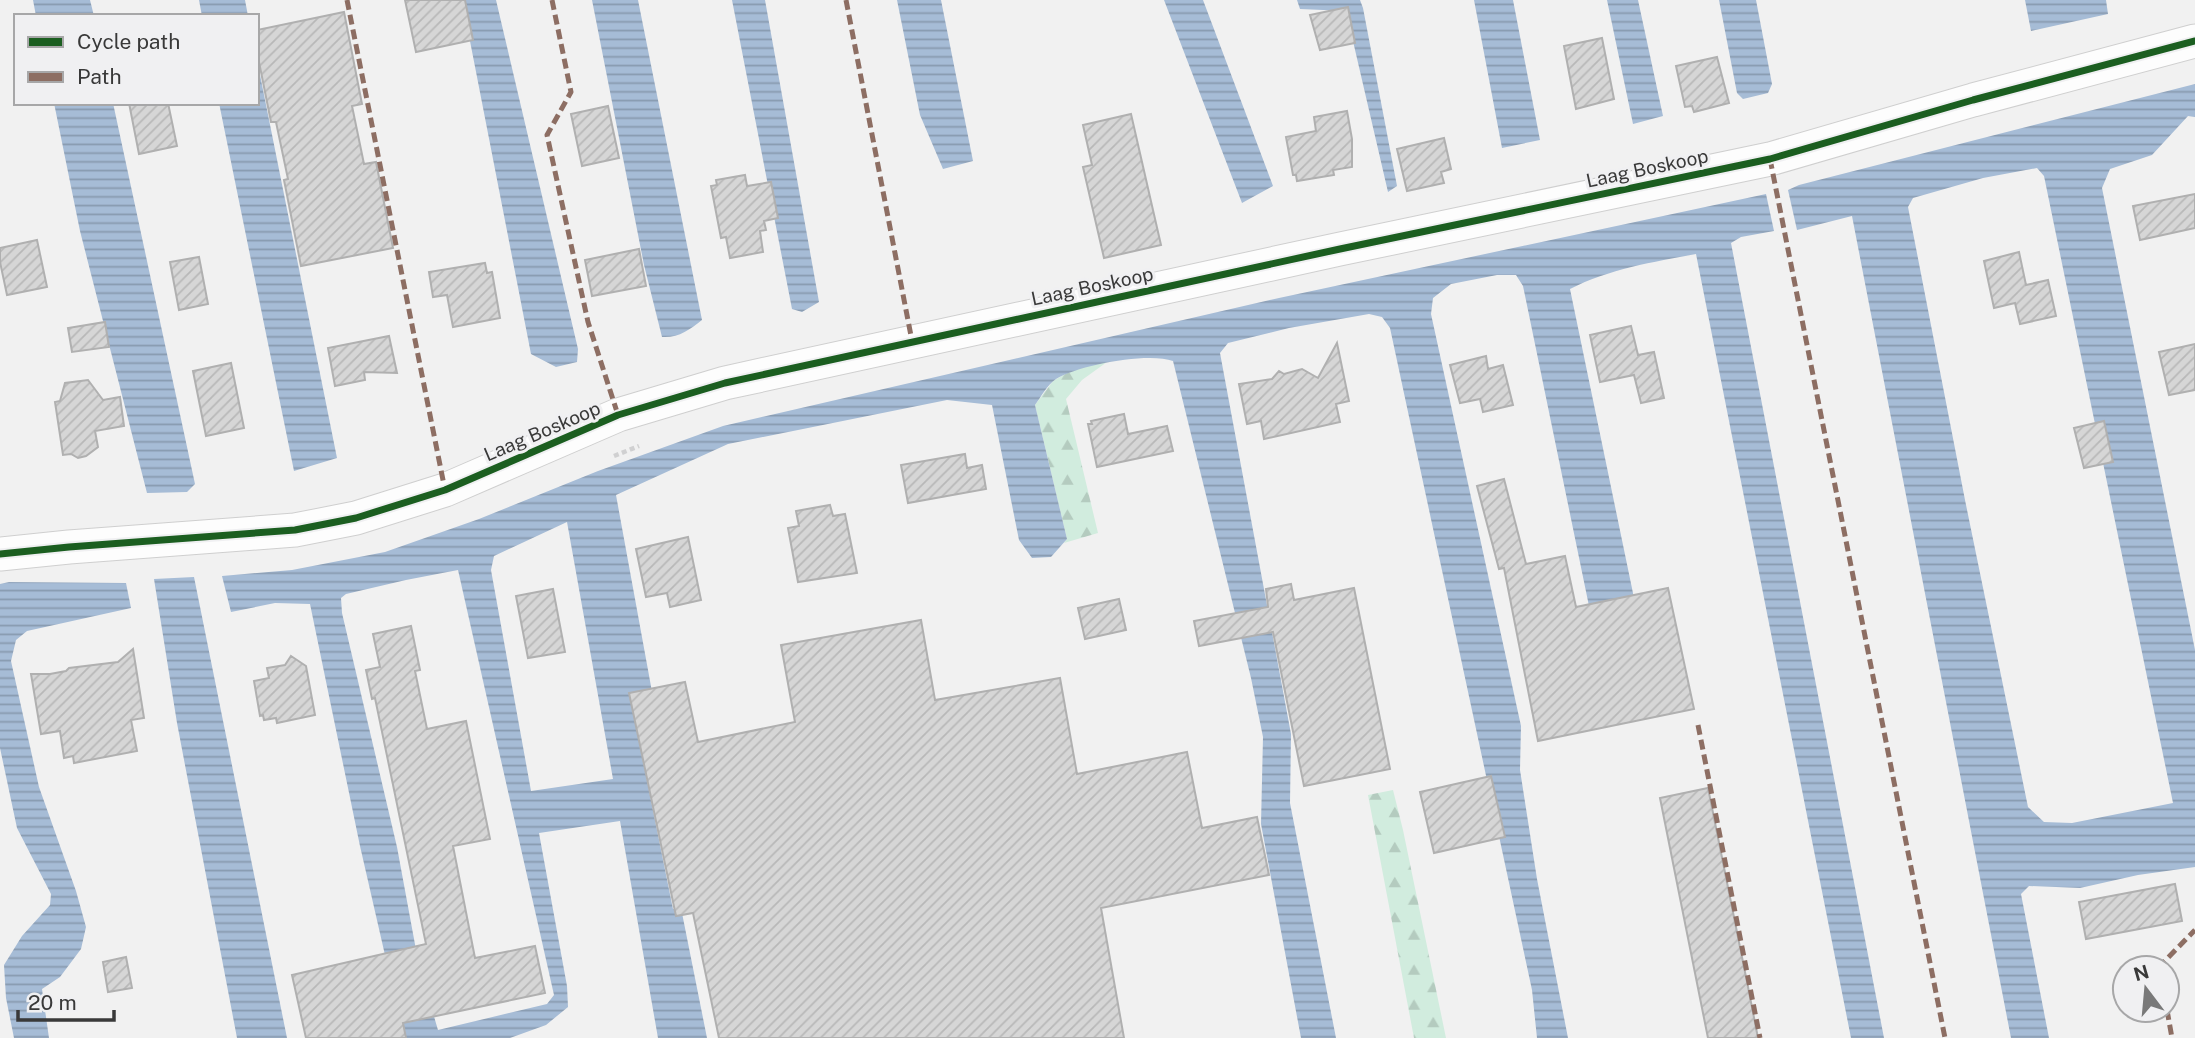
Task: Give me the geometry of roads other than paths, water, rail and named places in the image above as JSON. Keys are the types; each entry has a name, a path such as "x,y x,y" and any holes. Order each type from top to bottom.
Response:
{"street":[{"name":"Laag Boskoop","path":"0,554 295,530 356,518 445,490 618,415 725,383 1405,234 1770,159 1973,100 2195,41"}],"water":[{"path":"33,0 90,0 94,14 36,14"},
{"path":"199,0 245,0 248,14 202,14"},
{"path":"462,0 496,0 578,349 577,362 556,367 531,354"},
{"path":"592,0 638,0 702,320 679,335 662,337 644,265"},
{"path":"732,0 765,0 819,302 802,312 792,309"},
{"path":"897,0 941,0 973,161 943,169 920,115"},
{"path":"1164,0 1203,0 1273,186 1242,203"},
{"path":"1297,0 1360,0 1397,186 1388,192 1346,11 1300,9"},
{"path":"1474,0 1513,0 1540,140 1502,148"},
{"path":"1607,0 1638,0 1663,116 1633,124"},
{"path":"1719,0 1756,0 1772,84 1768,93 1743,99 1737,93"},
{"path":"2025,0 2106,0 2108,14 2031,31"},
{"path":"259,70 337,458 294,471 219,105 259,105"},
{"path":"2195,84 2195,117 2188,116 2152,155 2110,169 2102,188 2195,650 2195,867 2138,875 2080,888 2029,886 2021,894 2049,1038 2011,1038 1852,216 1797,230 1788,190","holes":["2037,168 2044,176 2173,803 2072,823 2044,822 2028,807 1908,207 1913,198 1983,178"]},
{"path":"54,105 113,105 195,484 187,492 147,493 80,231"},
{"path":"1766,194 1774,231 1741,237 1731,243 1884,1038 1851,1038 1696,254 1616,271 1570,289 1634,598 1589,606 1523,286 1516,275 1497,275 1451,284 1433,298 1431,314 1521,726 1520,770 1537,879 1568,1038 1537,1038 1532,990 1390,328 1382,317 1369,314 1289,328 1228,343 1220,353 1291,734 1290,803 1336,1038 1301,1038 1261,824 1263,737 1251,678 1173,361 1147,358 1114,361 1067,374 1056,379 1035,405 1067,539 1051,557 1032,558 1019,540 992,405 947,400 728,444 616,495 661,741 640,746 673,909 681,908 707,1038 658,1038 620,821 539,833 567,986 568,1007 546,1025 510,1038 404,1038 360,846 310,604 275,603 231,612 222,576 292,570 385,552 723,426 1279,298","holes":["567,522 613,779 531,791 491,570 494,556","458,570 554,995 547,1004 438,1030 419,966 397,847 342,613 341,598 346,594"]},
{"path":"194,577 287,1038 237,1038 177,723 154,579"},
{"path":"126,583 131,608 27,631 16,640 11,661 39,787 86,927 81,949 60,977 42,989 49,1038 14,1038 6,998 4,965 22,936 50,905 51,894 17,828 0,748 0,584"}]}
